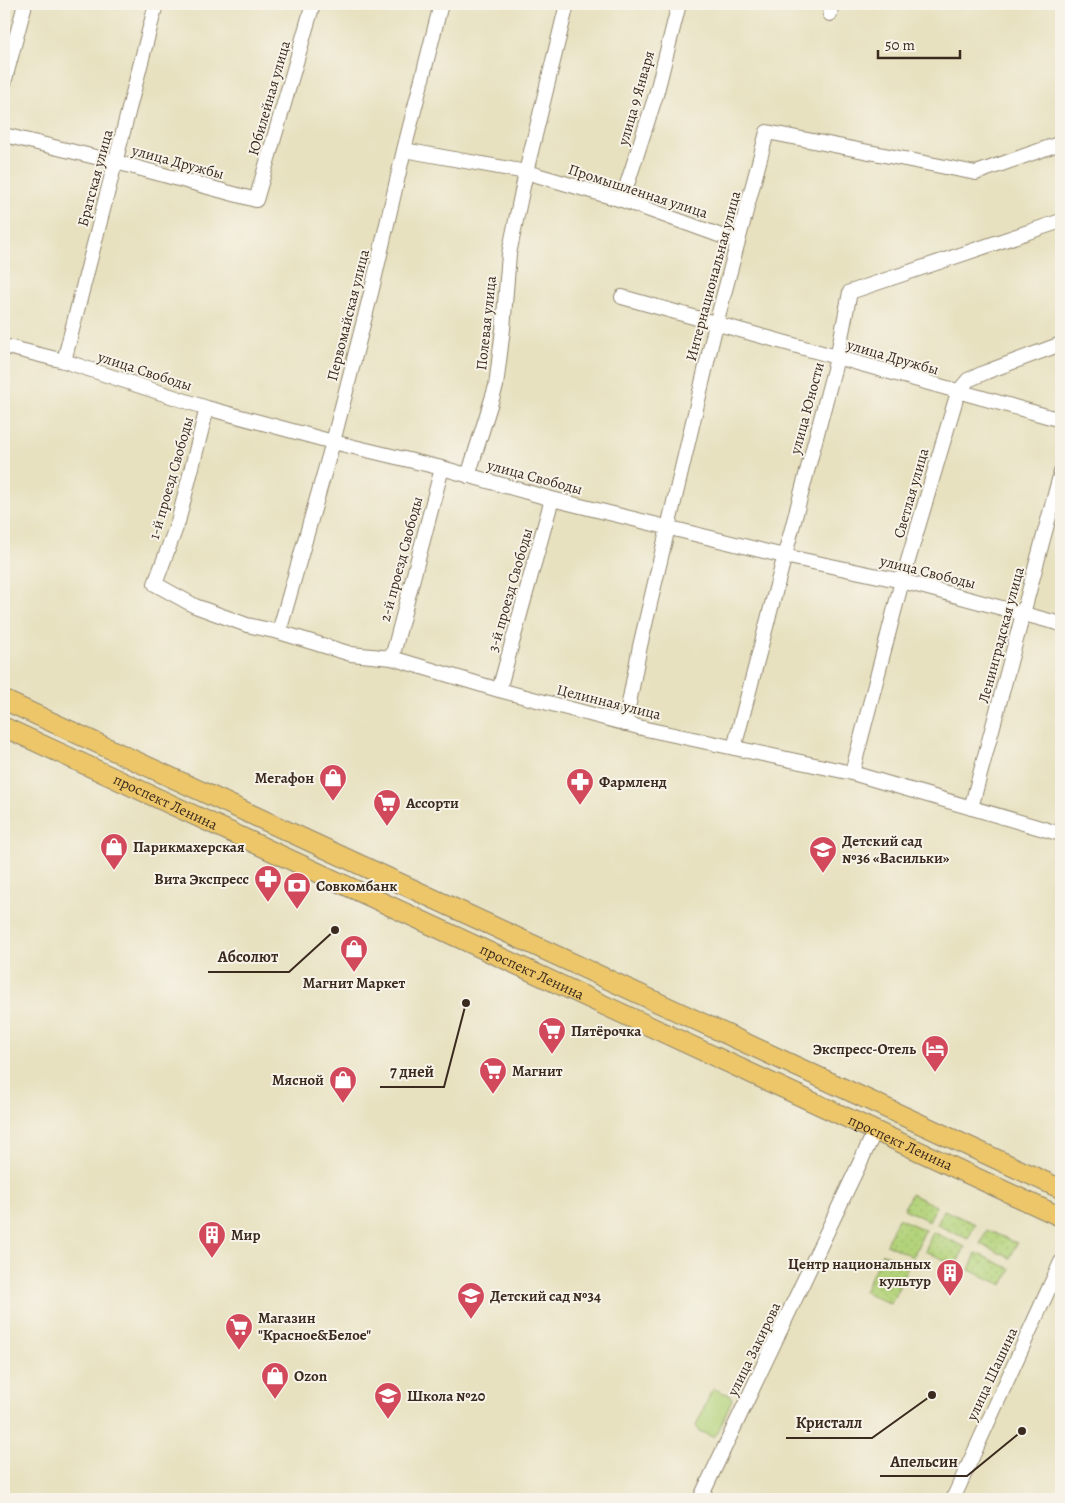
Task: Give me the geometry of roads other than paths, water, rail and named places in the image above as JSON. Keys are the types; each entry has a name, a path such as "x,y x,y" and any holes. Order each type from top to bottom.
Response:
{"main road":[{"name":"проспект Ленина","path":"4,700 1061,1188"},
{"name":"проспект Ленина","path":"4,727 1061,1217"},
{"path":"646,1025 656,1002"}],"street":[{"path":"4,83 25,4"},
{"name":"Братская улица","path":"64,361 156,4"},
{"name":"Юбилейная улица","path":"256,200 313,4"},
{"name":"Первомайская улица","path":"279,632 333,442 372,289 440,4"},
{"path":"526,172 567,4"},
{"name":"улица 9 Января","path":"622,200 656,95 679,4"},
{"name":"Интернациональная улица","path":"625,724 640,646 716,324 768,132 976,173 1061,143"},
{"name":"улица Дружбы","path":"4,135 116,162 256,200"},
{"name":"Промышленная улица","path":"404,150 526,172 622,200 738,242"},
{"name":"Полевая улица","path":"468,476 496,386 503,329 508,254 526,172"},
{"name":"улица Юности","path":"734,748 837,358 850,292 1061,221"},
{"name":"улица Дружбы","path":"622,297 1061,420"},
{"path":"958,392 968,380 1061,344"},
{"name":"улица Свободы","path":"4,346 64,361 207,408 333,442 442,468 552,499 668,528 784,556 902,581 1061,624"},
{"name":"Светлая улица","path":"852,773 902,581 958,392"},
{"name":"1-й проезд Свободы","path":"155,584 178,522 207,408"},
{"name":"2-й проезд Свободы","path":"392,658 442,468"},
{"name":"Ленинградская улица","path":"971,808 1061,472"},
{"name":"3-й проезд Свободы","path":"499,690 552,499"},
{"name":"Целинная улица","path":"155,584 195,606 247,625 279,632 351,654 392,658 499,690 625,724 852,773 1061,834"},
{"name":"улица Закирова","path":"700,1499 875,1131"},
{"name":"улица Шашина","path":"953,1499 1061,1262"}],"place":[{"name":"Мегафон","path":"333,802"},
{"name":"Фармленд","path":"580,806"},
{"name":"Ассорти","path":"387,827"},
{"name":"Парикмахерская","path":"114,871"},
{"name":"Детский сад №36 «Васильки»","path":"823,874"},
{"name":"Вита Экспресс","path":"268,903"},
{"name":"Совкомбанк","path":"297,910"},
{"name":"Абсолют","path":"335,930"},
{"name":"Магнит Маркет","path":"354,973"},
{"name":"7 дней","path":"466,1003"},
{"name":"Пятёрочка","path":"552,1055"},
{"name":"Экспресс-Отель","path":"935,1073"},
{"name":"Магнит","path":"493,1095"},
{"name":"Мясной","path":"343,1104"},
{"name":"Мир","path":"212,1259"},
{"name":"Центр национальных культур","path":"950,1297"},
{"name":"Детский сад №34","path":"471,1320"},
{"name":"Магазин \"Красное&Белое\"","path":"239,1351"},
{"name":"Кристалл","path":"932,1395"},
{"name":"Ozon","path":"275,1400"},
{"name":"Школа №20","path":"388,1420"},
{"name":"Апельсин","path":"1022,1431"}]}
